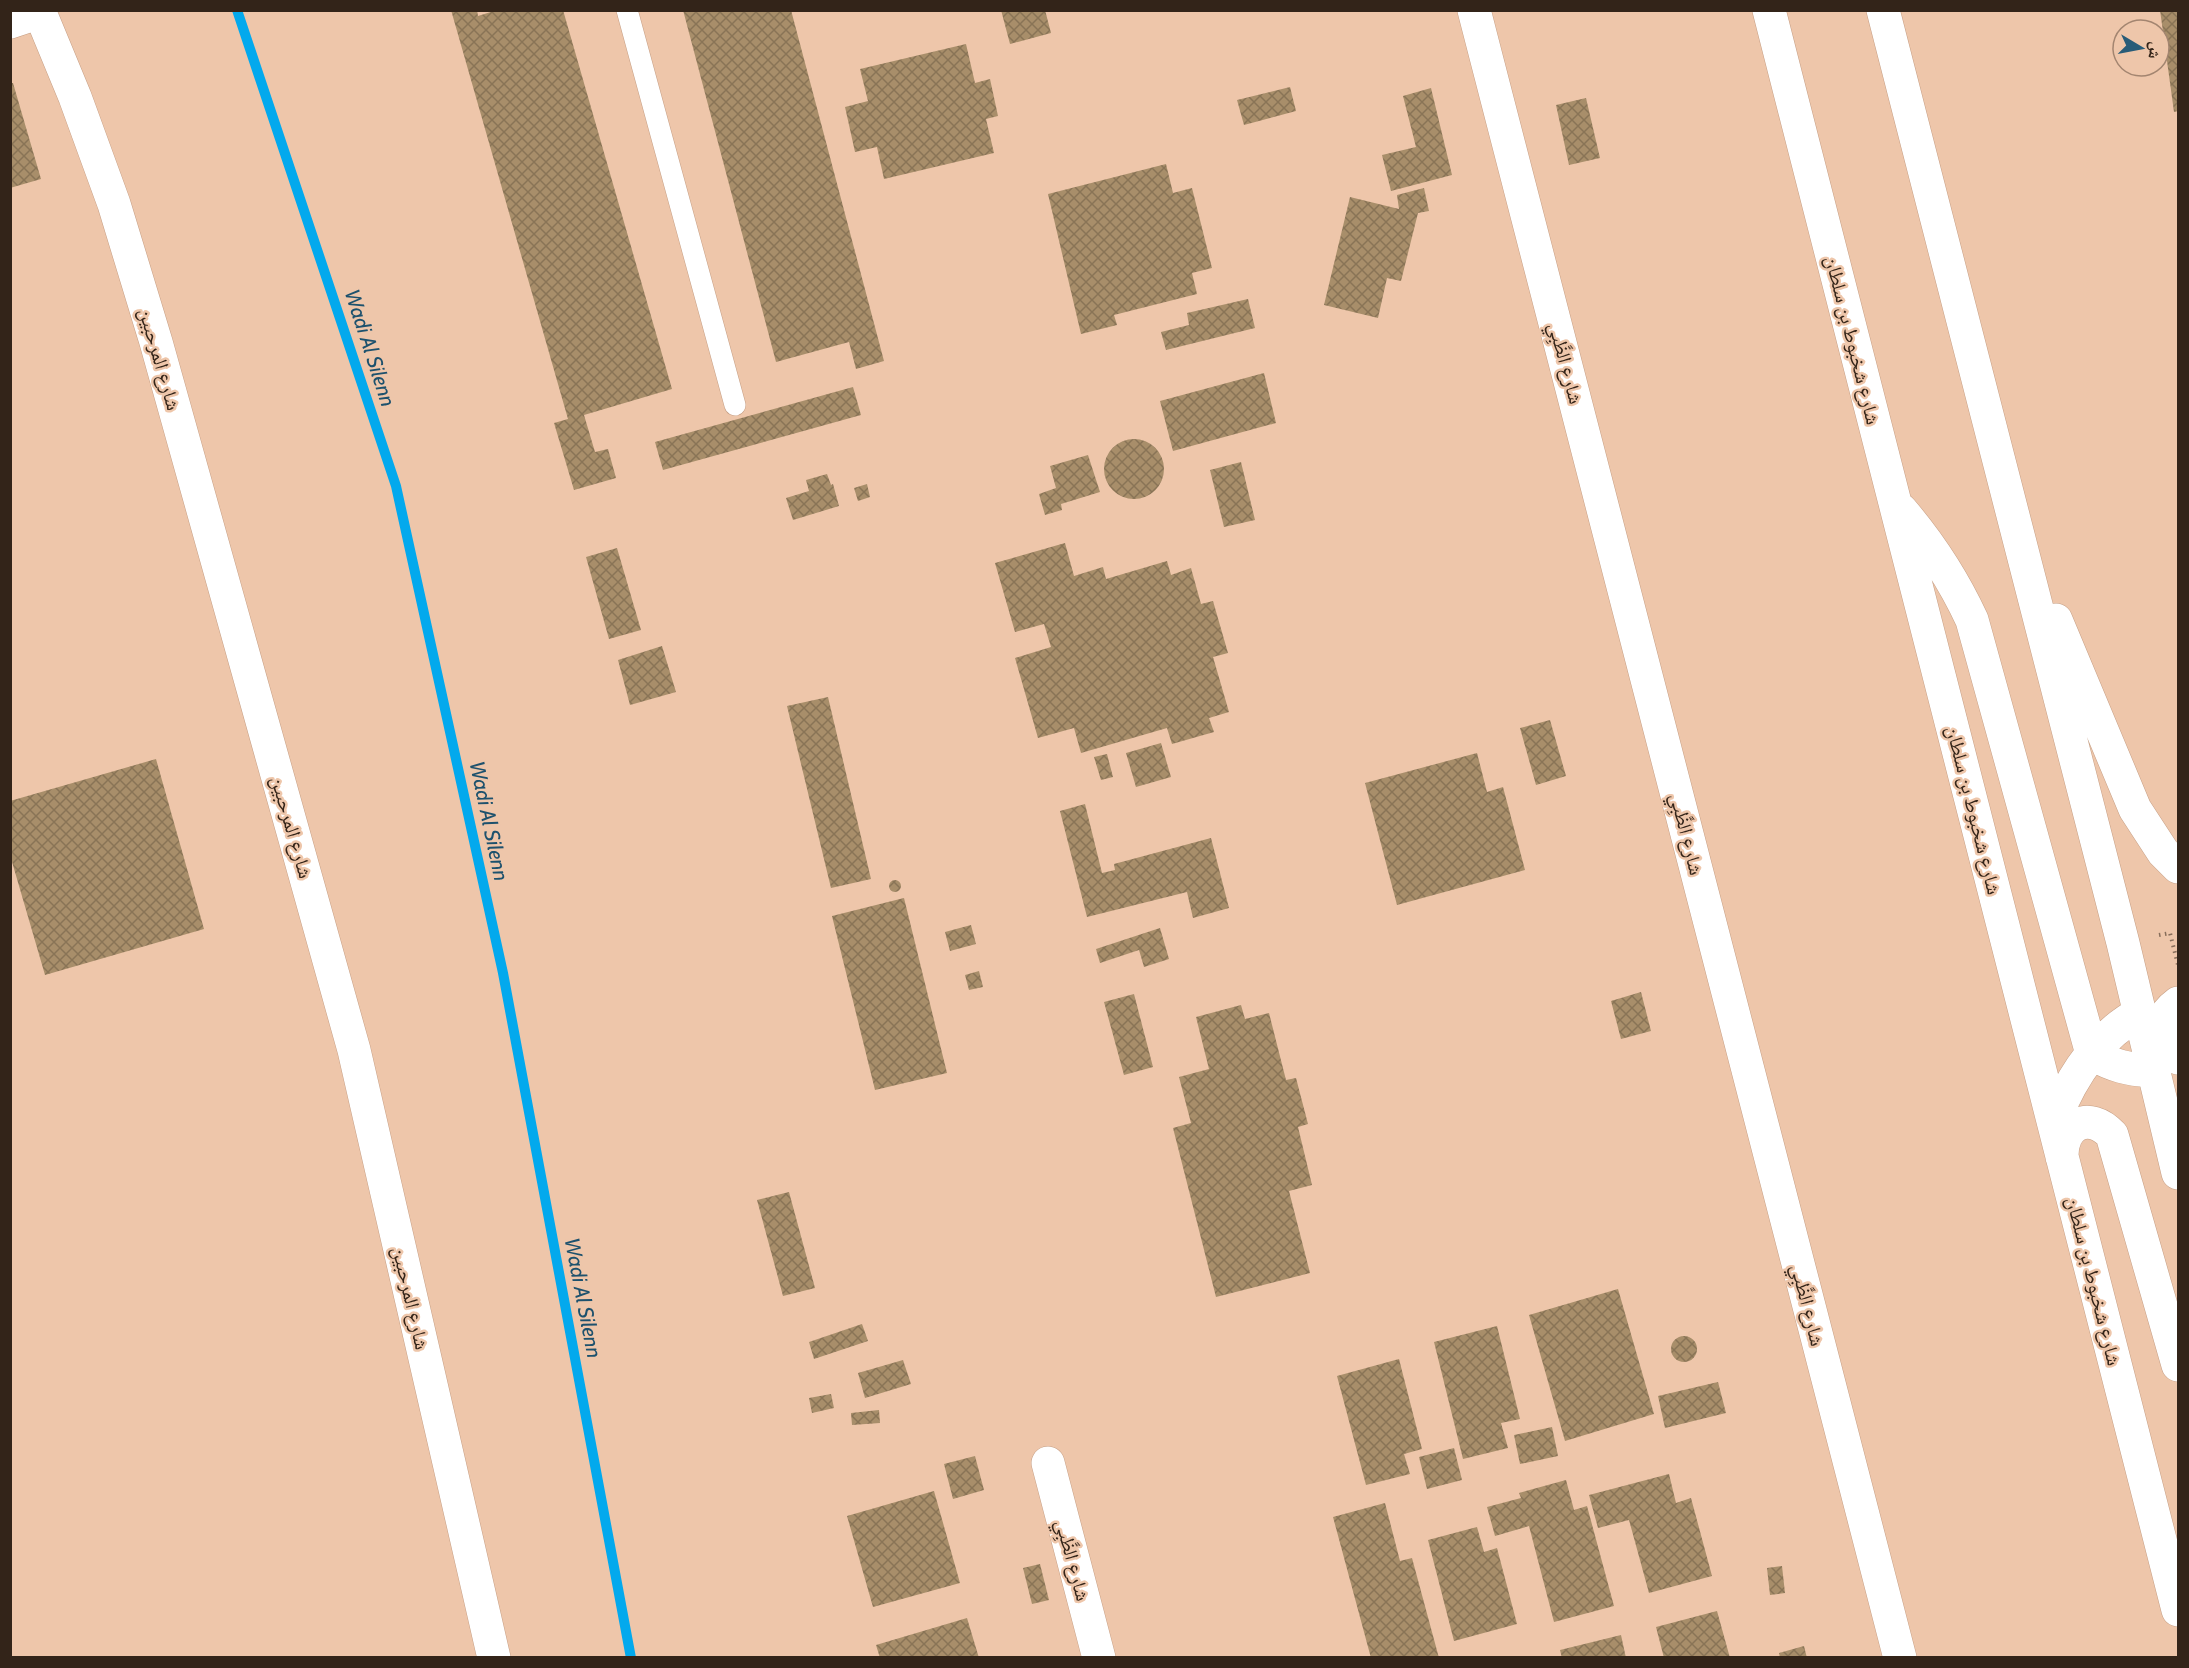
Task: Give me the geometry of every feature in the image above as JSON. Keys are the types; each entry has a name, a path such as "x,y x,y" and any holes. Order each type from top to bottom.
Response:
{"main road":[{"name":"شارع الظَّبِي","path":"1474,10 1900,1658"},
{"name":"شارع شخبوط بن سلطان","path":"1769,10 2178,1610"},
{"path":"1883,10 2140,1013 2170,1064"},
{"name":"شارع المرحبين","path":"30,15 75,97 114,204 156,342 354,1050 494,1658"},
{"path":"1896,504 1923,535 1941,561 1959,591 1972,620 2092,1054"},
{"path":"2013,519 2135,808 2163,852 2178,867"},
{"path":"2054,1121 2070,1086 2092,1054 2113,1030 2140,1013 2178,1003"},
{"path":"2178,1003 2165,1016 2162,1035 2164,1044 2170,1052 2178,1173"},
{"path":"2092,1054 2136,1071 2170,1064"},
{"path":"2062,1157 2065,1135 2073,1126 2094,1122 2104,1127 2112,1135 2178,1365"},
{"name":"شارع الظَّبِي","path":"1048,1462 1099,1658"}],"lane":[{"path":"627,10 735,405"}],"building":[{"path":"451,10 477,10 478,16 497,10 563,10 672,389 584,415 595,452 608,449 616,478 574,490 554,423 568,419"},
{"path":"683,10 791,10 884,361 856,369 849,342 776,362"},
{"path":"1001,10 1045,10 1051,33 1010,44"},
{"path":"2160,10 2178,10 2178,111 2174,112 2169,78 2171,18 2161,18"},
{"path":"966,44 975,83 990,79 998,116 986,119 994,153 884,179 877,147 855,152 845,107 868,101 860,69"},
{"path":"10,83 13,83 41,179 10,188"},
{"path":"1290,87 1296,111 1244,125 1237,100"},
{"path":"1431,88 1452,175 1391,191 1382,155 1416,147 1403,96"},
{"path":"1586,98 1600,158 1569,165 1556,105"},
{"path":"1166,164 1173,193 1192,188 1212,268 1192,273 1197,294 1114,315 1117,325 1081,334 1048,194"},
{"path":"1424,188 1429,211 1418,213 1401,281 1387,278 1378,318 1324,305 1350,197 1399,209 1397,195"},
{"path":"1248,299 1255,328 1166,350 1161,332 1189,325 1187,313"},
{"path":"1264,373 1276,423 1173,451 1160,401"},
{"path":"853,387 861,415 663,470 655,442"},
{"path":"1128,439 1140,439 1156,447 1162,457 1164,469 1162,481 1156,491 1140,499 1128,499 1112,491 1104,475 1104,463 1112,447"},
{"path":"1088,455 1100,492 1061,504 1062,510 1045,515 1039,494 1056,488 1050,466"},
{"path":"1241,462 1255,520 1224,527 1210,470"},
{"path":"827,474 831,485 833,484 839,506 793,520 786,498 809,491 806,480"},
{"path":"867,484 870,497 858,501 854,488"},
{"path":"1065,543 1074,576 1103,567 1106,579 1167,561 1171,575 1191,568 1201,604 1213,601 1228,653 1213,657 1229,712 1209,718 1214,732 1172,744 1167,728 1081,753 1074,728 1038,738 1015,658 1051,647 1044,624 1015,632 995,563"},
{"path":"617,548 641,630 609,639 586,557"},
{"path":"662,646 676,692 630,705 618,660"},
{"path":"828,697 871,879 831,888 787,706"},
{"path":"1550,720 1566,776 1536,785 1520,728"},
{"path":"1161,743 1171,777 1136,787 1126,753"},
{"path":"1477,753 1487,792 1503,787 1525,870 1397,905 1365,783"},
{"path":"1107,754 1113,777 1101,780 1094,757"},
{"path":"156,759 204,929 45,975 10,855 10,801"},
{"path":"1085,804 1102,873 1115,870 1114,864 1211,838 1229,908 1193,918 1187,892 1087,917 1060,811"},
{"path":"895,880 901,886 895,892 889,886"},
{"path":"904,898 947,1073 875,1090 832,916"},
{"path":"971,925 976,944 950,951 945,932"},
{"path":"1160,928 1169,959 1144,967 1139,950 1100,963 1096,949"},
{"path":"979,971 983,987 969,990 965,975"},
{"path":"1641,992 1651,1031 1621,1039 1611,1001"},
{"path":"1134,994 1153,1067 1124,1075 1104,1002"},
{"path":"1241,1005 1245,1019 1269,1013 1286,1080 1296,1078 1308,1124 1298,1127 1312,1185 1289,1191 1310,1273 1216,1297 1173,1128 1191,1123 1179,1077 1209,1069 1196,1017"},
{"path":"789,1192 815,1288 783,1296 757,1200"},
{"path":"1618,1289 1654,1414 1565,1441 1529,1315"},
{"path":"862,1324 868,1341 814,1359 809,1342"},
{"path":"1497,1326 1520,1419 1501,1423 1508,1448 1463,1459 1434,1342"},
{"path":"1684,1336 1693,1340 1697,1349 1693,1358 1684,1362 1675,1358 1671,1349 1675,1340"},
{"path":"1399,1359 1422,1449 1404,1454 1410,1474 1366,1485 1337,1376"},
{"path":"903,1360 911,1384 865,1398 858,1373"},
{"path":"1718,1382 1726,1413 1665,1428 1658,1396"},
{"path":"831,1394 834,1408 812,1413 809,1398"},
{"path":"879,1410 880,1423 852,1425 851,1413"},
{"path":"1552,1427 1558,1456 1520,1464 1514,1435"},
{"path":"1454,1448 1462,1480 1427,1489 1419,1457"},
{"path":"975,1456 984,1490 953,1499 944,1464"},
{"path":"1669,1474 1676,1503 1691,1498 1712,1576 1649,1593 1629,1520 1598,1528 1589,1495"},
{"path":"1566,1480 1574,1510 1587,1506 1614,1606 1554,1622 1529,1526 1495,1536 1487,1507 1521,1498 1519,1493"},
{"path":"934,1491 960,1583 873,1607 847,1516"},
{"path":"1385,1503 1400,1561 1412,1558 1439,1658 1371,1658 1333,1517"},
{"path":"1477,1527 1484,1552 1497,1548 1517,1624 1454,1641 1428,1540"},
{"path":"1040,1564 1049,1600 1032,1604 1023,1568"},
{"path":"1782,1566 1785,1593 1770,1595 1767,1568"},
{"path":"1717,1611 1730,1658 1664,1658 1656,1627"},
{"path":"967,1618 979,1658 880,1658 876,1645"},
{"path":"1621,1635 1626,1658 1562,1658 1560,1650"},
{"path":"1804,1646 1807,1658 1780,1658 1779,1653"}],"waterway":[{"name":"Wadi Al Silenn","path":"237,10 396,486 503,973 631,1658"}]}
